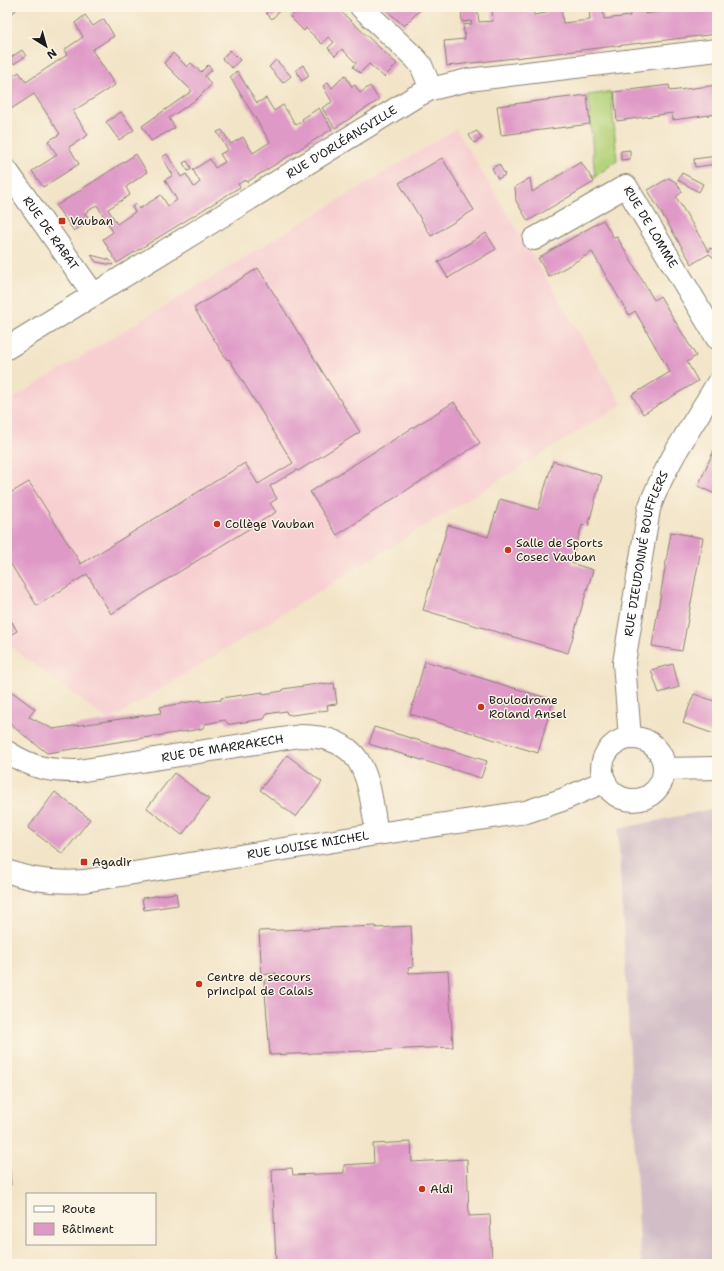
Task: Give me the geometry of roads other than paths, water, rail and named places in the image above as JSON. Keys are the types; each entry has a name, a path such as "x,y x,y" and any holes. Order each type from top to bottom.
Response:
{"street":[{"path":"361,7 415,58 421,66 431,88"},
{"name":"RUE D'ORLÉANSVILLE","path":"7,348 431,88 468,80 717,50"},
{"name":"RUE DE RABAT","path":"7,171 94,295"},
{"name":"RUE DE LOMME","path":"534,239 626,186 717,338"},
{"name":"RUE DIEUDONNÉ BOUFFLERS","path":"630,738 624,663 649,509 654,494 669,466 717,384"},
{"name":"RUE DE MARRAKECH","path":"7,752 33,766 48,770 78,771 300,736 317,736 342,745 361,764 367,775 377,834"},
{"path":"630,738 644,740 656,748 661,755 664,769 663,779 651,794 642,799 632,800 622,798 614,792 605,781 603,766 607,753 617,743 630,738"},
{"path":"664,769 717,768"},
{"name":"RUE LOUISE MICHEL","path":"7,871 30,879 47,881 84,881 537,810 605,781"}],"place":[{"name":"Vauban","path":"62,221"},
{"name":"Collège Vauban","path":"217,524"},
{"name":"Salle de Sports Cosec Vauban","path":"508,550"},
{"name":"Boulodrome Roland Ansel","path":"481,707"},
{"name":"Agadir","path":"84,862"},
{"name":"Centre de secours principal de Calais","path":"199,984"},
{"name":"Aldi","path":"422,1189"}]}
